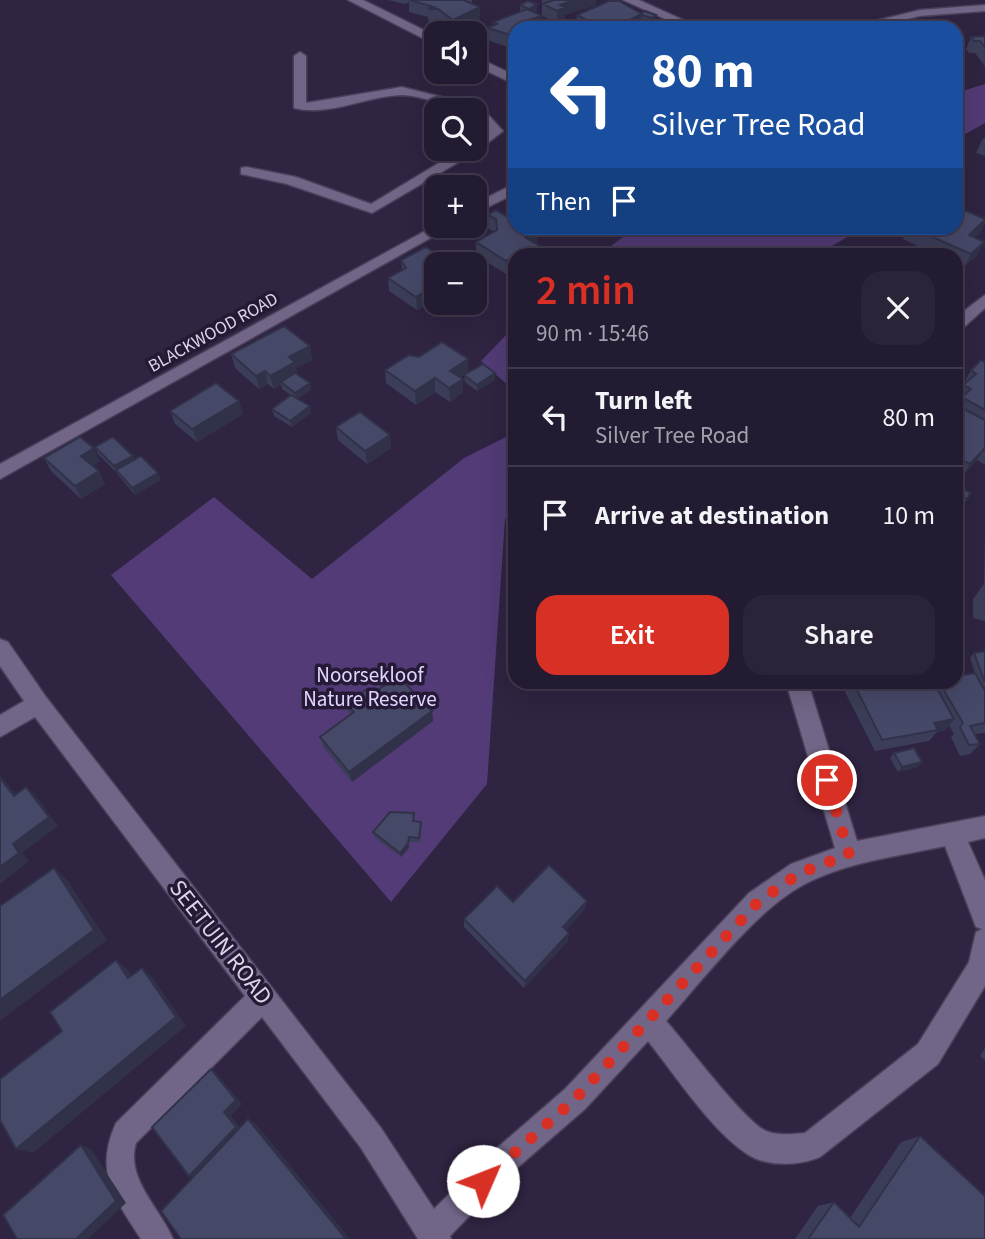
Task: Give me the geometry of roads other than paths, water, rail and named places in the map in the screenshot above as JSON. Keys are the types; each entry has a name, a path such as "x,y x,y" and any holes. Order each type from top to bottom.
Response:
{"street":[{"path":"354,0 424,35"},
{"path":"629,0 678,21"},
{"path":"884,21 920,13 985,8"},
{"path":"300,56 299,105 310,107 402,91 476,110 496,131 508,133"},
{"path":"487,66 508,77"},
{"path":"487,137 496,131"},
{"path":"246,171 291,180 372,209 449,161"},
{"path":"487,203 508,191"},
{"name":"BLACKWOOD ROAD","path":"0,472 424,238"},
{"path":"963,319 985,300"},
{"name":"SEETUIN ROAD","path":"0,648 38,704 371,1138 434,1236"},
{"path":"799,689 849,854"},
{"path":"0,727 38,704"},
{"path":"434,1236 500,1164 575,1099 758,902 800,873 849,854 985,827"},
{"path":"951,834 977,891 985,918"},
{"path":"648,1020 728,1116 758,1144 786,1149 810,1147 928,1054 982,967 985,941"},
{"path":"159,1239 120,1175 119,1144 126,1133 263,997"}],"park label":[{"name":"Noorsekloof Nature Reserve","path":"370,687"}]}
